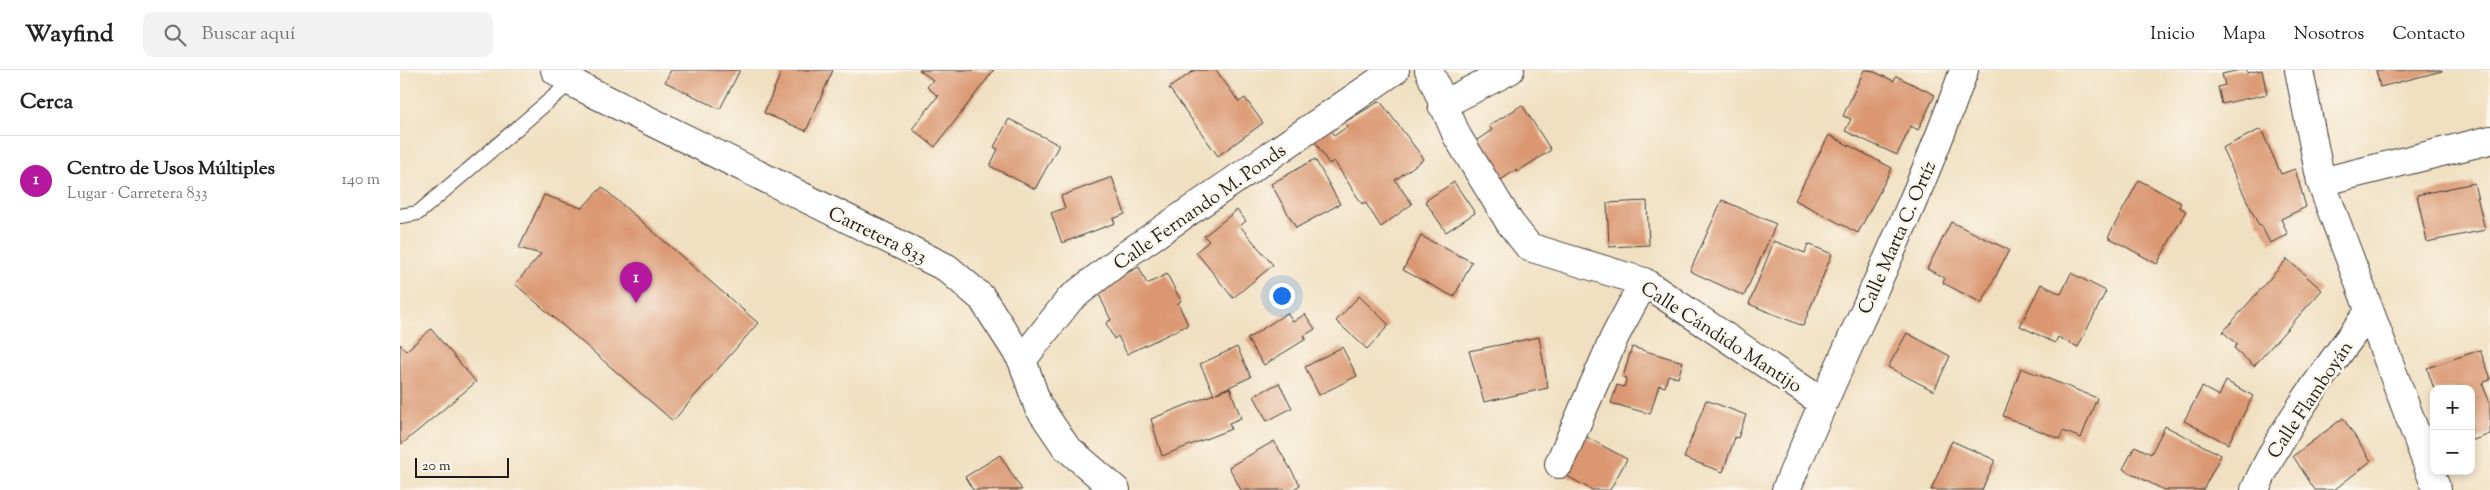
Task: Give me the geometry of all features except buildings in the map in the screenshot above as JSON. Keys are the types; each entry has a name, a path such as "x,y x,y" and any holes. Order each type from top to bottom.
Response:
{"street":[{"name":"Calle Fernando M. Ponds","path":"1022,360 1070,299 1130,252 1395,70"},
{"name":"Calle Cándido Mantijo","path":"1429,70 1442,105 1457,136 1510,223 1529,247 1644,282 1822,402"},
{"path":"1442,105 1510,70"},
{"name":"Calle Marta C. Ortíz","path":"1786,490 1822,402 1941,138 1964,70"},
{"path":"2299,70 2321,182 2437,490"},
{"name":"Carretera 833","path":"563,76 947,268 982,298 1022,360 1038,406 1066,447 1116,490"},
{"path":"2321,182 2490,140"},
{"path":"1559,464 1615,336 1644,282"},
{"name":"Calle Flamboyán","path":"2255,490 2271,456 2321,378 2369,312"}],"lane":[{"path":"400,216 418,213 563,76"}],"place":[{"name":"Centro de Usos Múltiples","path":"636,303"}]}
